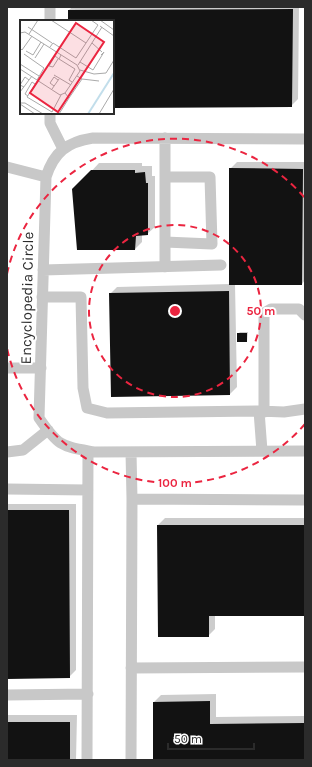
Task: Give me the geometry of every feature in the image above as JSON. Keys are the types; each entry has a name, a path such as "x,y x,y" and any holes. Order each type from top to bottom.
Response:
{"street":[{"path":"50,7 50,20"},
{"path":"50,114 50,123 63,148"},
{"name":"Encyclopedia Circle","path":"305,139 93,138 75,140 63,148 50,164 46,178 39,418 63,446 88,451 305,451"},
{"path":"165,138 165,267"},
{"path":"7,167 46,178"},
{"path":"165,177 210,177 212,244 165,242"},
{"path":"43,270 221,265"},
{"path":"42,297 81,297 83,388 87,408 108,413 262,412 305,409"},
{"path":"262,451 264,313 271,309 299,308 305,315"},
{"path":"7,368 41,368"},
{"path":"7,452 24,450 48,430"},
{"path":"87,760 88,451"},
{"path":"131,452 131,760"},
{"path":"7,489 88,490"},
{"path":"132,499 305,500"},
{"path":"131,668 305,667"},
{"path":"7,695 88,694"}],"building":[{"path":"293,9 292,107 114,108 114,20 68,20 68,10"},
{"path":"229,168 303,169 302,285 229,285"},
{"path":"91,170 135,170 135,173 145,172 146,183 148,183 148,235 136,236 135,250 77,250 72,189"},
{"path":"229,291 230,395 111,397 109,293"},
{"path":"237,333 247,333 247,342 237,342"},
{"path":"7,510 69,510 70,678 7,679"},
{"path":"157,525 305,525 305,616 209,616 209,637 158,637"},
{"path":"210,701 210,724 305,723 305,760 153,760 153,702"},
{"path":"7,722 70,722 70,760 7,760"}]}
